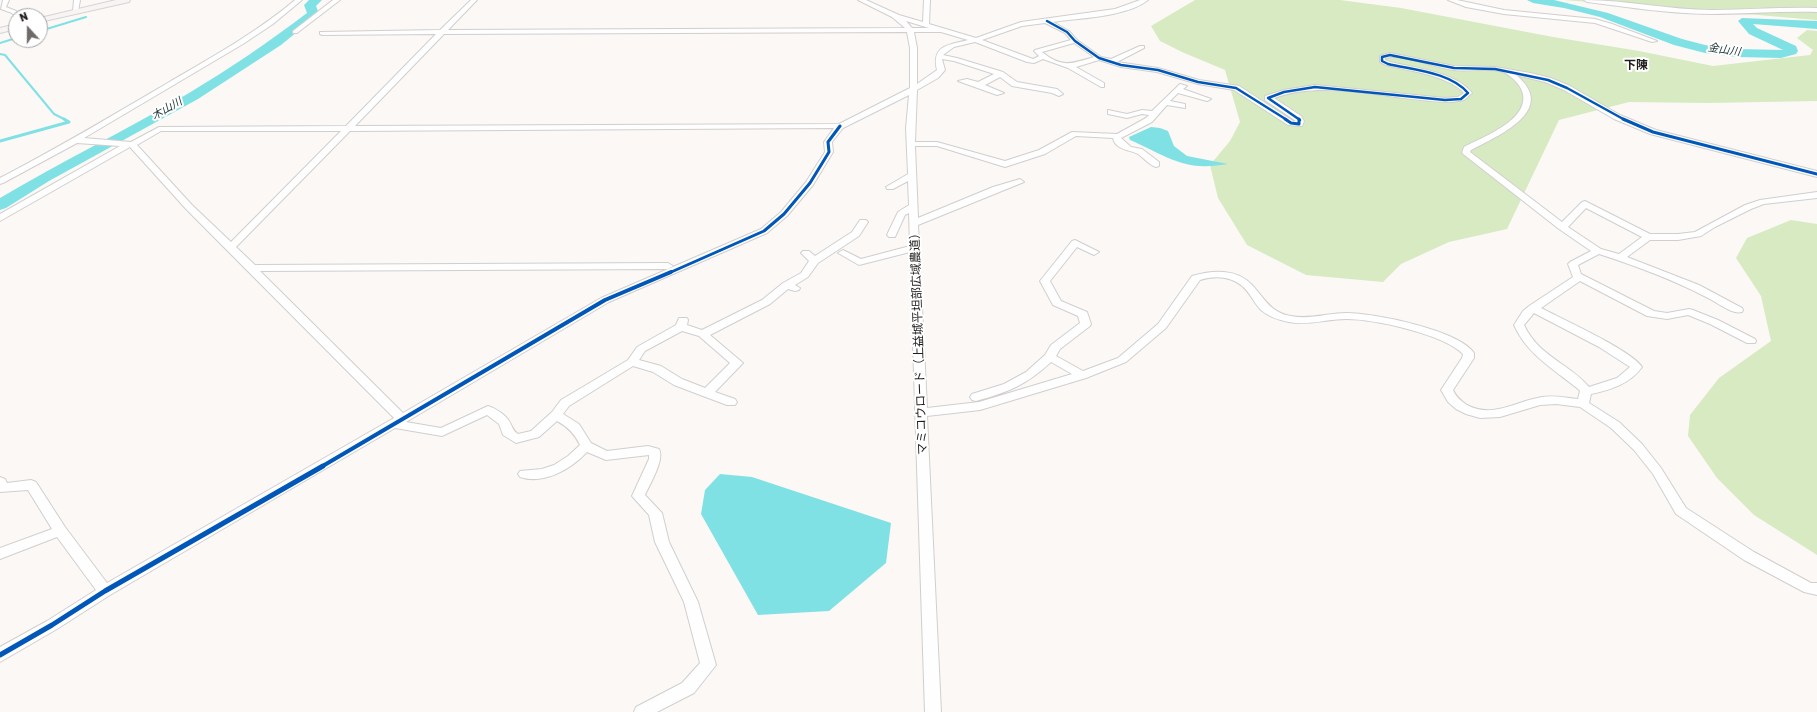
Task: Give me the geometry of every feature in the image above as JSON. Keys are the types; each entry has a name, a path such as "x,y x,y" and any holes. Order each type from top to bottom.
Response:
{"main road":[{"path":"48,18 121,1"}],"street":[{"path":"3,10 6,0"},
{"path":"76,11 77,0"},
{"path":"0,181 76,140 245,40 289,10 299,0"},
{"path":"295,32 319,16 337,0"},
{"path":"231,247 474,0"},
{"path":"861,0 897,17 926,24 976,40 1029,61 1034,61 1042,57"},
{"path":"926,24 927,0"},
{"path":"0,218 159,129 840,126 908,94 913,88 940,72 940,53 952,46 976,40 1021,24 1127,8 1145,0"},
{"path":"1451,0 1464,5 1497,11 1610,25 1654,41"},
{"path":"1587,0 1652,8 1712,12 1781,9 1817,10"},
{"path":"897,17 911,30"},
{"path":"1047,21 1067,32 1074,41 1099,58 1111,62 1158,70 1191,81 1236,88 1291,123 1299,124 1300,121 1298,118 1268,98 1284,92 1315,87 1445,100 1456,100 1465,97 1468,93 1466,88 1454,82 1382,61 1382,57 1390,55 1413,58 1463,69 1495,69 1548,80 1580,95 1617,117 1653,132 1817,174"},
{"name":"マミコウロード（上益城平坦部広域農道）","path":"911,30 913,40 913,88 910,128 916,248 933,712"},
{"path":"322,33 941,30"},
{"path":"1074,41 1037,51 1042,57 1070,67 1101,85"},
{"path":"1111,62 1142,47"},
{"path":"939,56 955,59 1000,74 1015,84 1054,91 1060,94"},
{"path":"1070,67 1099,58"},
{"path":"1506,71 1514,75 1527,91 1529,100 1522,115 1510,127 1467,149 1466,153 1562,227 1598,251 1692,286 1738,310"},
{"path":"979,85 1000,74"},
{"path":"911,144 936,144 975,154 1005,164 1042,152 1075,134 1118,136 1149,120 1176,90 1204,74"},
{"path":"962,82 967,81 1000,93"},
{"path":"1176,90 1207,99"},
{"path":"1165,102 1182,106"},
{"path":"1111,112 1127,116 1142,112 1154,113"},
{"path":"0,655 52,625 105,591 240,514 604,300 716,254 764,231 784,214 810,183 829,152 828,142 840,126"},
{"path":"1118,136 1116,139 1123,146 1139,151 1156,164"},
{"path":"76,140 130,145 161,179 252,268 397,422 442,432 488,406 504,422 507,432 516,439 535,434 556,415 565,403 632,362 641,349 682,323 703,334 737,363 707,393"},
{"path":"890,188 912,175"},
{"path":"914,224 996,189 1020,182"},
{"path":"58,186 72,186"},
{"path":"1562,227 1585,204 1648,237 1678,237 1698,234 1712,225 1748,207 1763,202 1817,195"},
{"path":"892,235 901,214 914,205"},
{"path":"703,334 766,302 791,287 805,275 814,261 831,252 856,234 863,222"},
{"path":"1620,258 1648,237"},
{"path":"976,397 1008,387 1030,375 1050,357 1056,347 1086,324 1083,314 1057,303 1045,281 1075,243 1094,252"},
{"path":"843,253 859,262 867,262 916,248"},
{"path":"1598,251 1573,264 1578,276 1652,314 1667,316 1689,312 1714,322 1751,341"},
{"path":"806,253 814,261"},
{"path":"252,268 668,266"},
{"path":"922,413 980,406 1082,375 1122,360 1162,326 1196,278 1204,275 1222,274 1244,282 1264,308 1276,315 1294,320 1312,320 1344,316 1376,318 1396,322 1454,342 1463,347 1469,353 1468,358 1447,390 1451,399 1465,410 1482,416 1496,415 1541,401 1583,404 1616,425 1638,447 1657,471 1681,510 1749,556 1809,588 1817,589"},
{"path":"1578,276 1578,278 1527,313 1519,325 1522,334 1531,346 1581,385 1586,391"},
{"path":"1534,308 1603,345 1631,362 1636,367 1633,372 1602,389 1586,391"},
{"path":"1050,357 1082,375"},
{"path":"632,362 657,369 678,382 731,402"},
{"path":"1583,404 1586,391"},
{"path":"556,415 574,426 582,436 586,446 606,456 648,450 655,452 655,458 638,496 654,513 662,542 691,602 708,665 688,688 642,712"},
{"path":"524,474 537,475 554,471 569,462 586,446"},
{"path":"0,482 3,488 31,485 60,531 105,591"},
{"path":"0,554 60,531"}],"green space":[{"path":"1195,0 1340,0 1401,8 1553,37 1639,51 1713,66 1810,55 1813,50 1797,38 1807,30 1817,31 1817,101 1708,103 1629,102 1559,120 1507,229 1449,242 1401,264 1383,282 1306,275 1247,245 1218,198 1210,165 1230,141 1240,122 1225,70 1160,41 1151,26"},
{"path":"1564,0 1817,0 1817,20 1734,13 1714,14 1645,4"},
{"path":"1791,220 1817,224 1817,555 1754,515 1717,478 1688,436 1690,415 1719,378 1771,341 1761,296 1736,258 1747,238"}],"water":[{"path":"1151,127 1168,131 1174,146 1187,156 1228,164 1203,166 1182,163 1130,140 1129,137"},
{"path":"720,474 752,477 891,523 886,563 829,611 758,615 701,514 705,490"}],"waterway":[{"name":"木山川","path":"0,205 44,178 193,96 277,42 313,14 310,5 316,0"},
{"name":"金山川","path":"1533,0 1564,5 1604,15 1678,42 1705,49 1737,53 1781,54 1792,51 1792,49 1753,31 1744,21 1746,20 1817,25"},
{"path":"48,29 86,17"},
{"path":"0,43 8,40"},
{"path":"0,54 5,55 54,114 64,119"},
{"path":"0,141 69,122 64,119"}],"cycle path":[{"path":"1047,21 1067,32 1075,41 1099,58 1121,65 1158,70 1198,82 1236,88 1291,123 1299,124 1300,121 1298,118 1268,98 1284,92 1315,87 1445,100 1461,99 1468,93 1463,87 1455,82 1432,74 1388,64 1382,61 1382,57 1390,55 1454,68 1495,69 1530,75 1548,80 1567,88 1617,117 1653,132 1817,174"},
{"path":"0,655 52,625 105,591 240,514 605,300 764,231 784,214 810,183 829,152 828,142 840,126"}],"district":[{"name":"下陳","path":"1636,66"}]}
